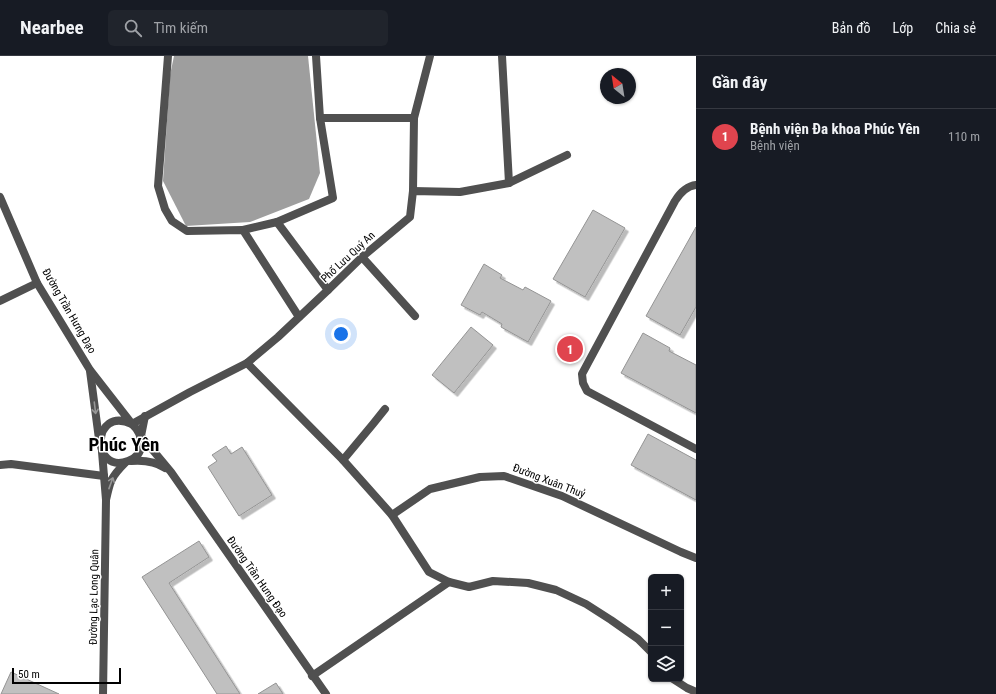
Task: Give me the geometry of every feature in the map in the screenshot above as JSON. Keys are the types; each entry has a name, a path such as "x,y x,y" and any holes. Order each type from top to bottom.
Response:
{"street":[{"path":"168,56 158,186 165,209 172,221 187,231 243,230 277,222 333,198 320,118 316,56"},
{"name":"Phố Lưu Quý An","path":"132,424 247,363 278,337 362,257 410,217 414,191 414,118 430,56"},
{"path":"502,56 509,183"},
{"path":"320,118 414,118"},
{"path":"414,191 460,192 509,183 567,155"},
{"path":"696,185 682,191 675,200 582,374 583,383 587,391 696,449"},
{"name":"Đường Trần Hưng Đạo","path":"0,197 37,283 90,370 132,424"},
{"path":"277,222 328,290"},
{"path":"243,230 299,317"},
{"path":"362,257 415,316"},
{"path":"0,301 37,283"},
{"path":"247,363 343,460 392,515 429,572 449,582 468,587 493,581 528,583 556,590 586,604 611,620 638,639 648,649"},
{"path":"90,370 101,448 112,461 118,463 141,460 150,461 160,464 171,472"},
{"path":"343,460 385,408"},
{"path":"141,436 146,416"},
{"path":"126,421 138,429 142,443 141,450 137,456 115,473 110,482 106,500 100,439 102,432 112,423 126,421"},
{"name":"Đường Trần Hưng Đạo","path":"141,436 171,472 326,694"},
{"path":"0,465 11,464 104,476"},
{"name":"Đường Xuân Thuỷ","path":"392,515 430,488 480,478 504,476 562,496 667,546 696,558"},
{"name":"Đường Lạc Long Quân","path":"103,694 106,500"},
{"path":"312,676 449,582"},
{"path":"678,682 696,692"}],"shaded area":[{"path":"174,56 308,56 320,173 309,199 250,222 186,226 163,181 170,75"}],"building":[{"path":"593,210 625,228 585,297 553,279"},
{"path":"696,227 696,307 680,335 646,316"},
{"path":"484,264 502,275 500,278 523,290 525,287 551,301 528,342 501,327 502,324 482,312 480,315 461,305"},
{"path":"471,327 493,345 454,393 432,375"},
{"path":"643,333 670,348 669,351 696,365 696,413 621,373"},
{"path":"648,434 696,460 696,500 631,465"},
{"path":"226,446 231,454 242,447 272,495 239,516 208,467 217,461 212,455"},
{"path":"199,541 209,557 169,583 240,694 217,694 142,577"},
{"path":"11,672 59,694 1,694"},
{"path":"276,683 283,694 258,694"}],"place":[{"name":"Bệnh viện Đa khoa Phúc Yên","path":"570,349"}],"district":[{"name":"Phúc Yên","path":"124,444"}]}
